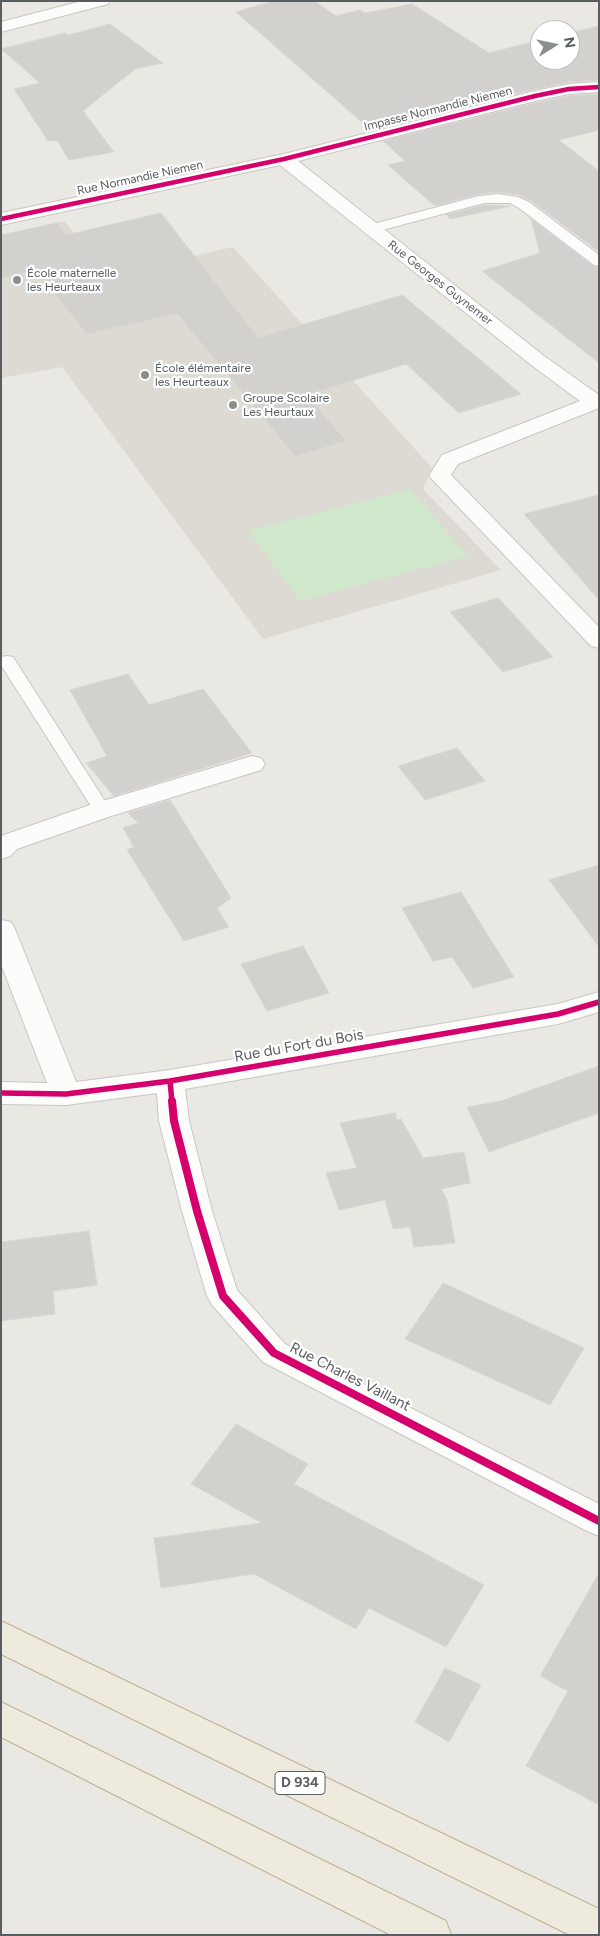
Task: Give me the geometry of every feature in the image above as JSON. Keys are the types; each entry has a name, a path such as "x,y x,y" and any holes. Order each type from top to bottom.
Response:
{"highway":[{"name":"D 934","path":"1,1637 599,1929"},
{"path":"1,1719 432,1935"}],"street":[{"path":"1,27 102,1"},
{"name":"Impasse Normandie Niemen","path":"284,159 535,96 569,89 599,87"},
{"name":"Rue Normandie Niemen","path":"1,220 284,159"},
{"name":"Rue Georges Guynemer","path":"284,159 537,360 597,401"},
{"path":"597,401 450,460 440,476 599,641"},
{"path":"1,850 8,843 102,810 252,764"},
{"path":"1,929 66,1094"},
{"name":"Rue du Fort du Bois","path":"1,1093 66,1094 170,1081 558,1014 599,1002"},
{"name":"Rue Charles Vaillant","path":"170,1081 174,1121 197,1211 224,1296 274,1353 599,1521"}],"lane":[{"path":"371,229 484,199 513,200 524,205 599,262"},
{"path":"7,661 102,810"}],"shaded area":[{"name":"Groupe Scolaire Les Heurtaux","path":"64,221 109,275 233,247 432,468 423,489 501,570 263,639 62,367 1,378 1,235"}],"green space":[{"path":"410,489 468,556 300,601 248,531"}],"building":[{"path":"273,1 315,1 336,16 360,10 365,13 412,4 489,53 530,43 530,70 580,70 580,31 599,26 599,80 569,82 535,89 371,130 236,12"},
{"path":"110,24 163,63 135,69 83,111 114,152 69,160 57,140 48,141 14,89 40,83 1,49"},
{"path":"599,94 599,130 559,140 599,171 599,252 530,200 519,195 498,192 479,194 435,206 388,165 405,161 383,141 535,103 569,96"},
{"path":"484,205 511,206 450,219 446,215"},
{"path":"161,213 258,338 402,295 521,394 459,413 406,364 306,395 346,441 295,456 177,313 87,334 37,270 1,278 1,235 57,223 66,235"},
{"path":"531,219 593,266 599,268 599,363 482,271 540,253"},
{"path":"599,495 599,600 524,514"},
{"path":"498,598 553,657 503,672 450,612"},
{"path":"128,674 149,705 203,689 252,753 114,796 86,763 107,756 70,690"},
{"path":"457,748 485,781 425,800 398,766"},
{"path":"170,800 231,898 217,908 229,927 184,941 127,850 134,847 123,828 138,823 128,813"},
{"path":"599,865 599,947 549,880"},
{"path":"461,892 514,977 473,988 452,957 433,961 402,908"},
{"path":"303,946 329,993 267,1011 241,964"},
{"path":"599,1066 599,1113 489,1152 467,1107 501,1101"},
{"path":"395,1113 397,1120 401,1119 423,1158 464,1152 470,1183 441,1189 447,1200 455,1243 414,1247 410,1227 393,1229 385,1200 339,1210 326,1173 357,1168 340,1123"},
{"path":"89,1231 97,1285 53,1291 55,1314 1,1321 1,1242"},
{"path":"443,1283 584,1348 550,1405 405,1339"},
{"path":"236,1424 308,1464 294,1484 484,1585 446,1647 369,1608 356,1629 254,1574 161,1588 154,1538 262,1523 191,1484"},
{"path":"599,1573 599,1805 526,1766 568,1691 540,1676"},
{"path":"445,1668 481,1685 449,1742 415,1722"}],"cycle path":[{"path":"1,219 284,159 535,96 569,89 599,87"},
{"path":"1,1093 66,1094 170,1081 558,1014 599,1002"},
{"path":"170,1081 174,1121 197,1211 223,1296 274,1353 599,1521"}],"place":[{"name":"École maternelle les Heurteaux","path":"17,280"},
{"name":"École élémentaire les Heurteaux","path":"145,375"},
{"name":"Groupe Scolaire Les Heurtaux","path":"233,405"}]}
